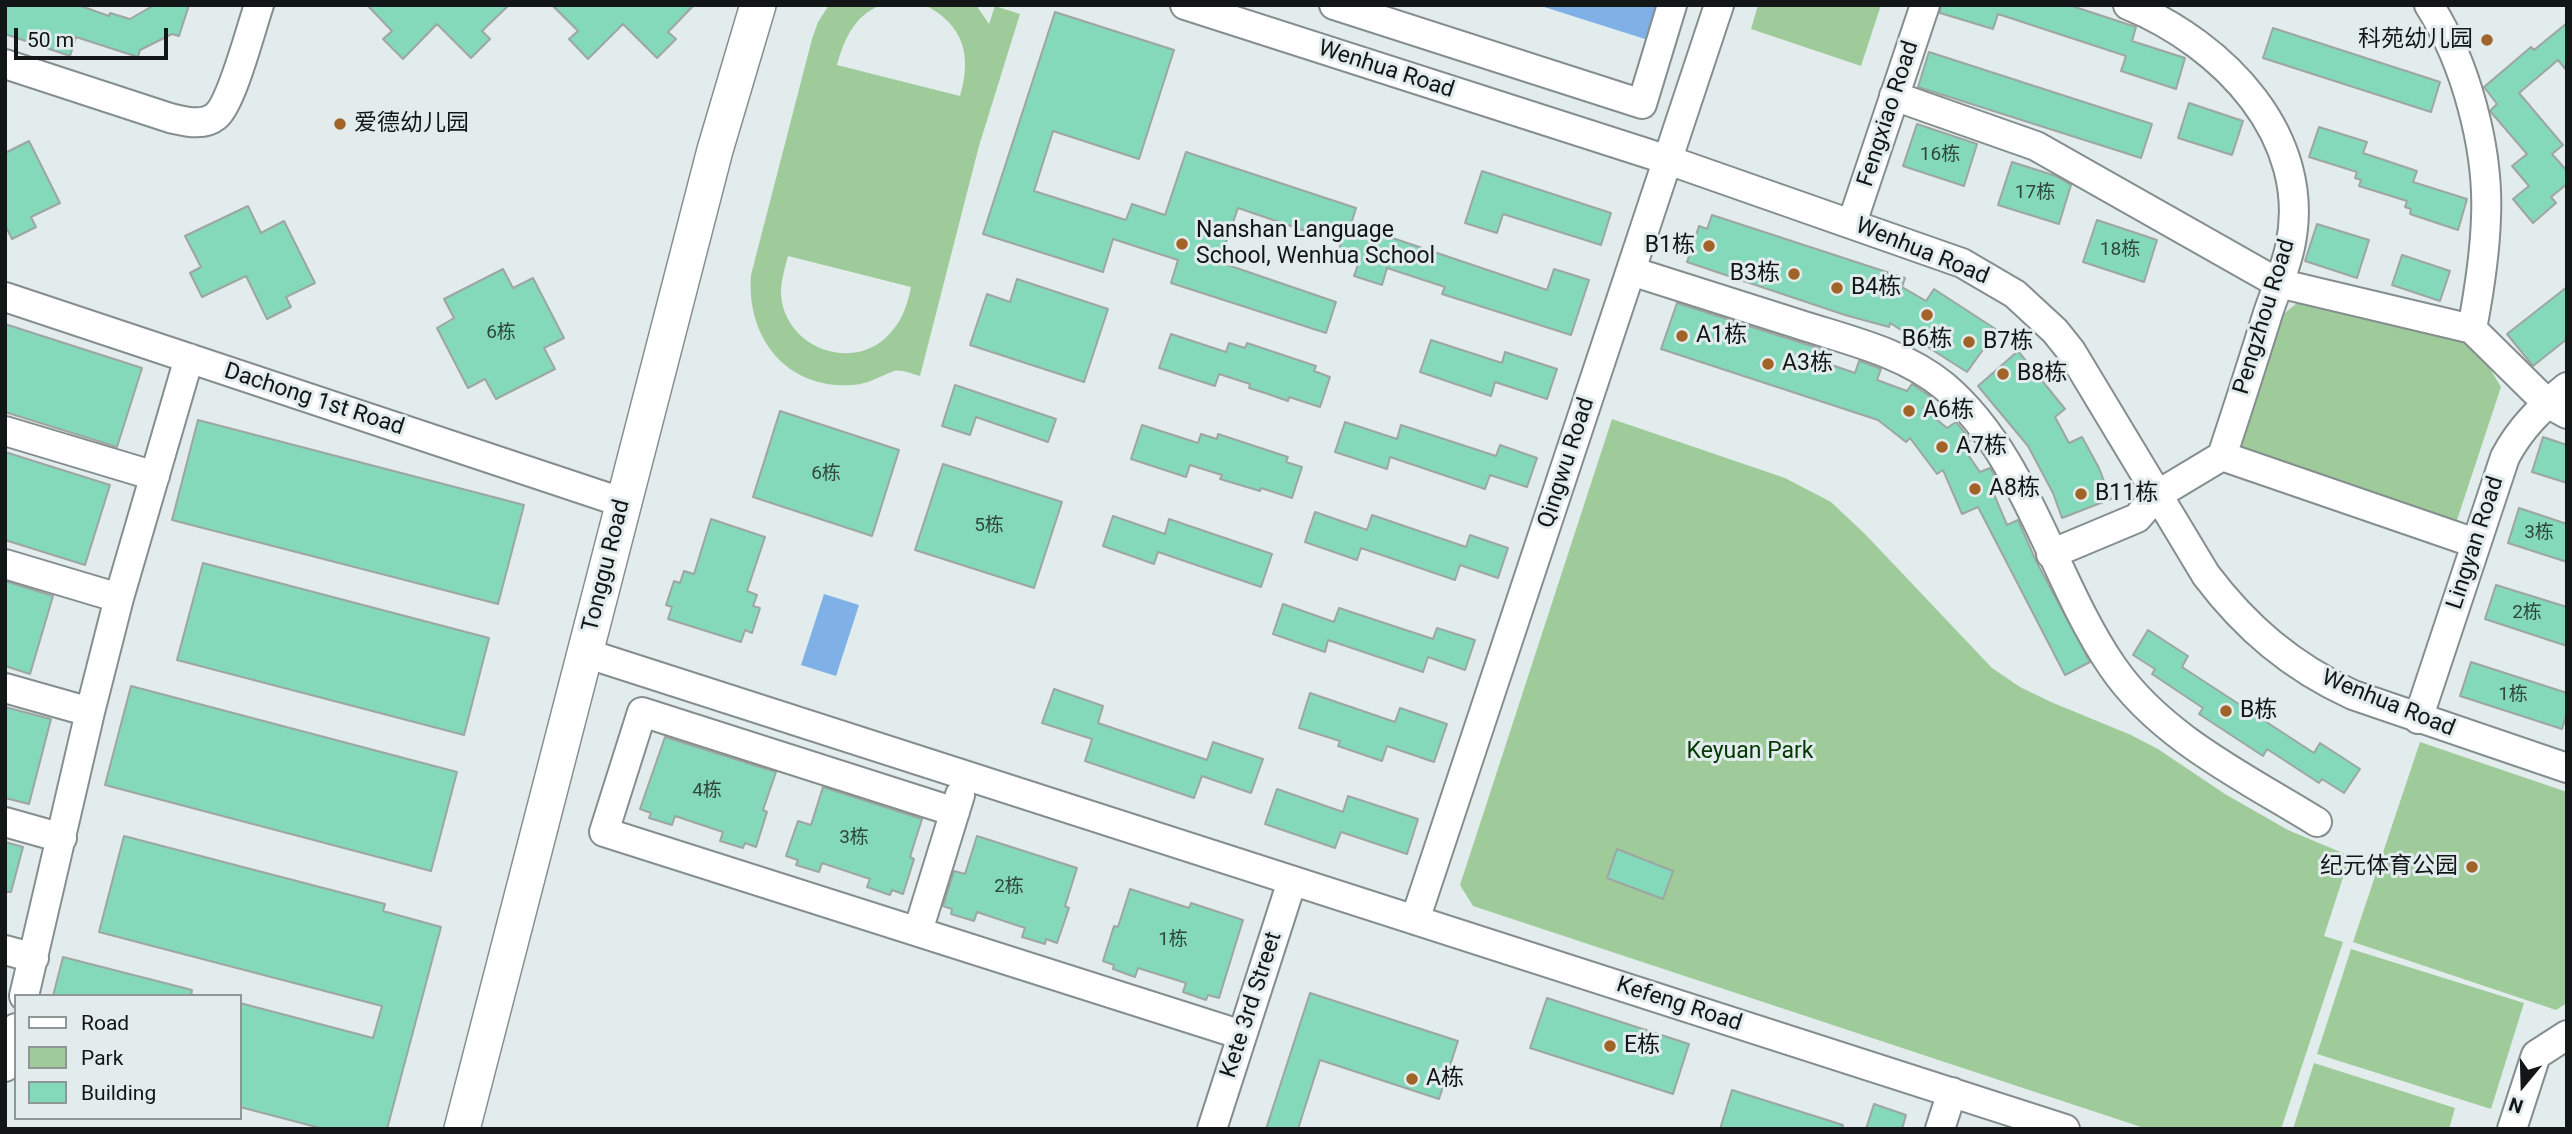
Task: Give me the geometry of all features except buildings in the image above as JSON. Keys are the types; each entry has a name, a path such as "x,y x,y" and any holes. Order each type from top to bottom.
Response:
{"main road":[{"name":"Tonggu Road","path":"462,1129 715,150 758,5"}],"street":[{"path":"5,64 170,118 208,121 216,117 227,100 259,5"},
{"name":"Wenhua Road","path":"1185,5 1668,160 1962,263 1991,278 2035,311 2055,331 2087,373 2188,548 2220,594 2251,628 2277,651 2329,684 2418,719 2567,768"},
{"path":"1334,5 1394,14 1642,104 1672,5"},
{"name":"Qingwu Road","path":"1415,920 1719,5"},
{"name":"Fengxiao Road","path":"1852,223 1925,5"},
{"name":"Pengzhou Road","path":"2129,5 2202,48 2231,72 2261,108 2273,128 2289,172 2294,209 2290,247 2222,456"},
{"path":"2429,5 2459,66 2472,110 2484,176 2487,213 2485,245 2472,329"},
{"path":"1894,96 2036,146 2278,283 2472,329 2560,401"},
{"path":"1631,271 1862,344 1904,360 1942,384 1975,415 2001,451 2089,630 2113,668 2142,702 2175,732 2317,822"},
{"name":"Dachong 1st Road","path":"5,298 624,503"},
{"path":"25,994 119,598 189,358"},
{"name":"Lingyan Road","path":"2418,719 2505,457 2521,430 2560,401"},
{"path":"5,431 155,476"},
{"path":"2051,554 2137,518 2157,495 2222,456 2475,543"},
{"path":"5,564 119,598"},
{"name":"Kefeng Road","path":"585,653 2065,1129"},
{"path":"5,688 90,712"},
{"path":"955,812 642,712 604,832 1242,1035"},
{"path":"918,931 966,775"},
{"path":"5,822 62,838"},
{"name":"Kete 3rd Street","path":"1212,1129 1292,881"},
{"path":"5,950 34,958"},
{"path":"5,1067 14,1035"},
{"path":"2512,1129 2536,1055 2567,1035"},
{"path":"1940,1129 1952,1092"}],"green space":[{"path":"829,5 881,5 857,22 843,46 837,65 960,96 965,68 962,43 949,22 925,5 976,5 989,24 995,6 1020,14 979,146 920,376 897,371 853,385 829,384 809,379 790,369 775,356 756,319 751,298 751,275 818,22","holes":["788,256 911,287 904,310 892,331 877,344 860,351 842,353 824,349 808,341 794,329 785,313 781,293"]},
{"path":"1758,5 1881,5 1861,66 1751,29"},
{"path":"2302,299 2441,335 2467,344 2483,357 2501,387 2457,520 2449,523 2246,454 2238,442 2281,316"},
{"name":"Keyuan Park","path":"1612,419 1785,478 1831,502 1865,534 1992,668 2020,687 2158,749 2225,794 2288,830 2350,856 2324,936 2343,942 2281,1129 2147,1129 1473,906 1460,885"},
{"name":"纪元体育公园","path":"2420,742 2567,792 2567,1003 2556,1010 2353,942"},
{"path":"2351,949 2524,1003 2491,1109 2317,1054"},
{"path":"2314,1063 2455,1108 2449,1129 2293,1129"}],"water":[{"path":"1538,5 1659,5 1648,40"},
{"path":"824,594 859,605 836,676 801,665"}],"place":[{"name":"科苑幼儿园","path":"2487,40"},
{"name":"爱德幼儿园","path":"340,124"},
{"name":"Nanshan Language School, Wenhua School","path":"1182,244"},
{"name":"B1栋","path":"1709,246"},
{"name":"B3栋","path":"1794,274"},
{"name":"B4栋","path":"1837,288"},
{"name":"B6栋","path":"1927,315"},
{"name":"A1栋","path":"1682,336"},
{"name":"B7栋","path":"1969,342"},
{"name":"A3栋","path":"1768,364"},
{"name":"B8栋","path":"2003,374"},
{"name":"A6栋","path":"1909,411"},
{"name":"A7栋","path":"1942,447"},
{"name":"A8栋","path":"1975,489"},
{"name":"B11栋","path":"2081,494"},
{"name":"B栋","path":"2226,711"},
{"name":"纪元体育公园","path":"2472,867"},
{"name":"E栋","path":"1610,1046"},
{"name":"A栋","path":"1412,1079"}]}
